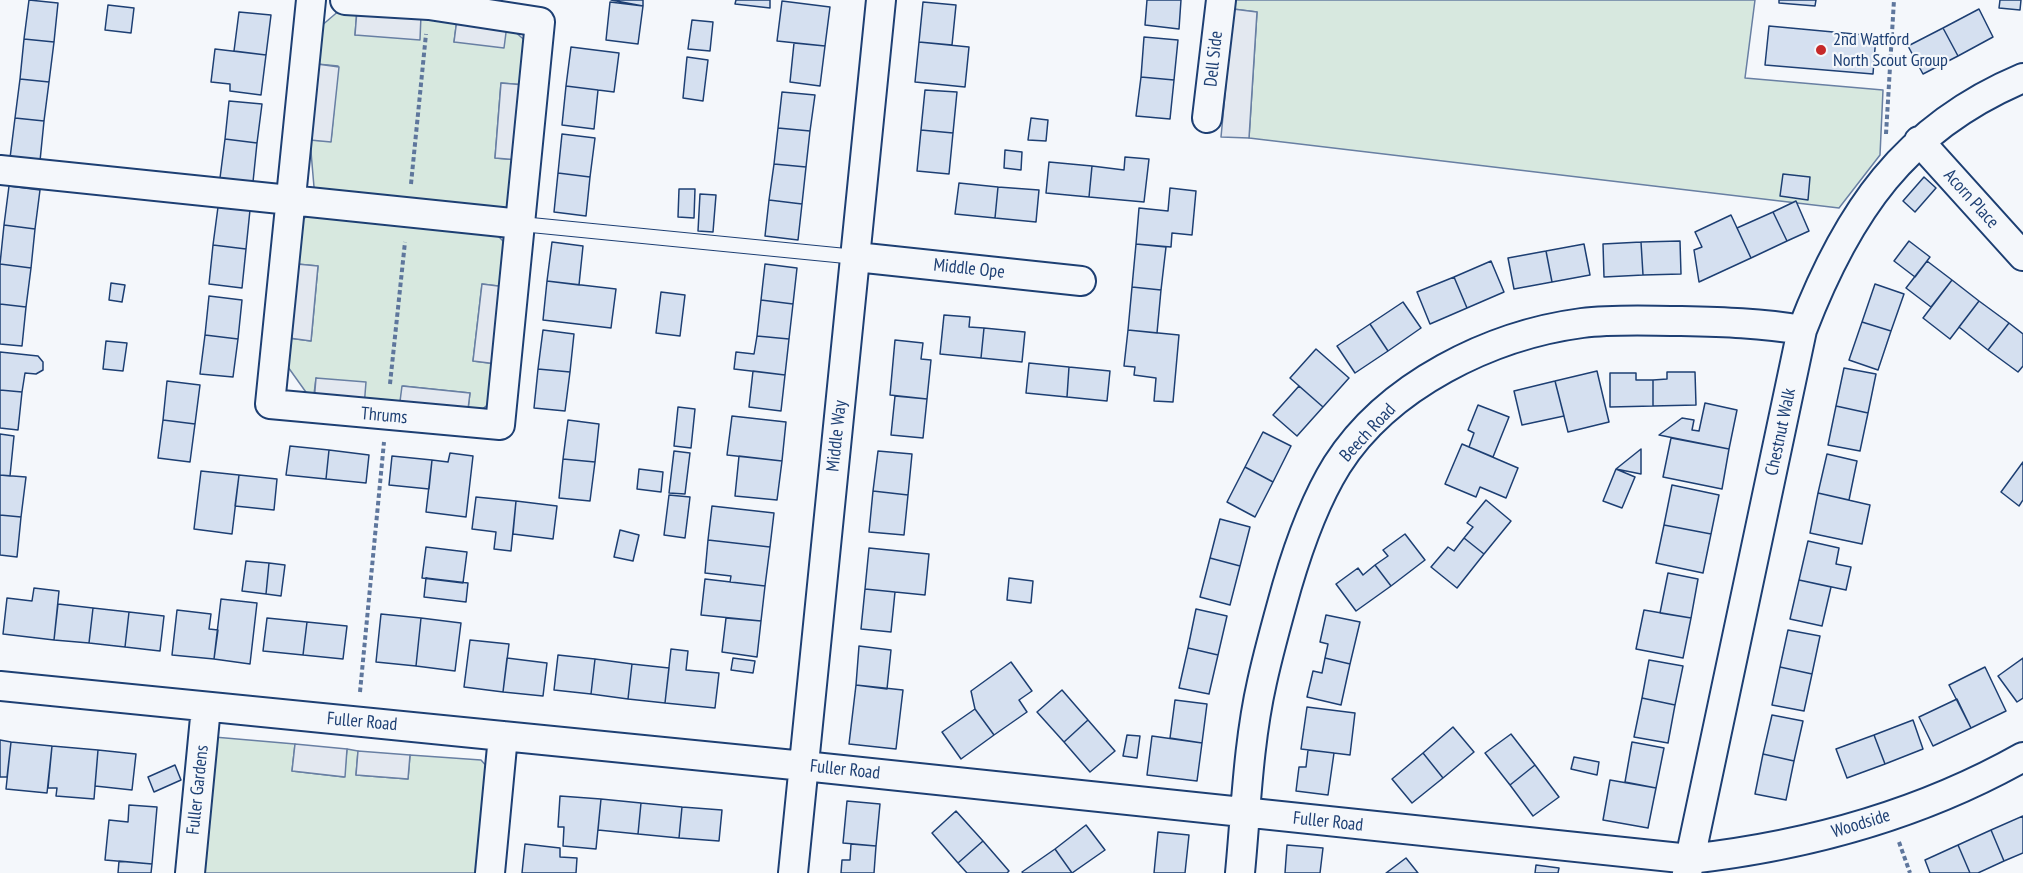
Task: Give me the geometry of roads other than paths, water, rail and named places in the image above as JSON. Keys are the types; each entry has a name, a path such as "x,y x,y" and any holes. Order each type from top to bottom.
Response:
{"street":[{"name":"Thrums","path":"311,0 270,404 500,425 540,22 429,5 345,0"},
{"name":"Middle Way","path":"793,873 881,0"},
{"name":"Dell Side","path":"1208,118 1221,0"},
{"name":"Chestnut Walk","path":"1689,866 1802,330 1816,295 1855,219 1894,166 1919,141 1963,108 2023,78"},
{"name":"Acorn Place","path":"1919,141 2023,256"},
{"path":"0,170 521,224"},
{"name":"Middle Ope","path":"856,257 1081,281"},
{"name":"Beech Road","path":"1240,873 1261,683 1305,530 1338,464 1358,437 1390,406 1423,382 1460,361 1494,346 1539,331 1584,323 1629,321 1766,323 1802,330"},
{"name":"Fuller Road","path":"0,686 1246,812 1689,866"},
{"name":"Fuller Gardens","path":"190,873 206,707"},
{"path":"490,873 503,736"},
{"name":"Woodside","path":"1689,866 1795,844 1838,832 1951,792 2023,757"}],"lane":[{"path":"521,224 856,257"}],"place":[{"name":"2nd Watford North Scout Group","path":"1821,50"}]}
